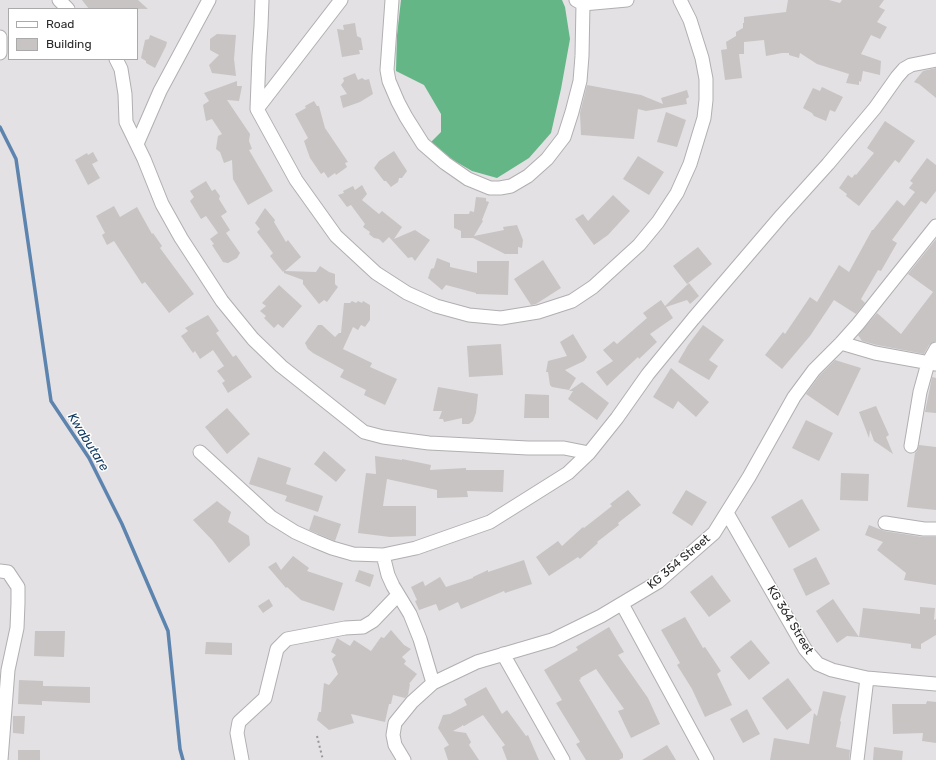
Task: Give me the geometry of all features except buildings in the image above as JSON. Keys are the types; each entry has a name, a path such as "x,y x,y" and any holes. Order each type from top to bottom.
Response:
{"street":[{"path":"59,0 67,8"},
{"path":"137,144 160,91 209,0"},
{"path":"262,0 257,109 296,180 336,236 376,273 407,293 436,306 469,315 501,318 538,312 572,301 593,287 639,245 658,222 677,193 690,164 704,118 706,100 706,79 702,58 690,20 680,0"},
{"path":"257,109 341,0"},
{"path":"392,0 387,70 389,81 398,102 423,144 445,163 468,179 490,188 511,186 528,176 547,159 564,137 580,81 582,56 579,2 627,0"},
{"path":"0,37 0,53"},
{"path":"116,60 121,69 126,122 137,144 162,204 181,238 222,301 253,338 281,366 364,432 383,437 429,443 528,448 564,448 589,453"},
{"path":"200,452 271,517 295,532 332,548 353,554 383,555 416,548 490,522 568,473 589,453 617,418 648,374 683,331 782,215 828,164 875,108 904,69 911,65 936,60"},
{"name":"KG 354 Street","path":"404,760 395,745 393,735 395,723 412,702 433,683 477,662 552,640 601,616 658,582 714,533 794,397 814,370 841,343 936,226"},
{"path":"841,343 875,353 932,363"},
{"path":"911,446 920,392 936,349"},
{"name":"KG 364 Street","path":"727,513 805,649 818,664 832,670 867,678 936,684"},
{"path":"884,523 924,529 936,529"},
{"path":"383,555 388,575 410,614 420,638 433,683"},
{"path":"0,571 8,572 18,587 17,628 8,670 1,760"},
{"path":"242,760 236,733 239,722 265,698 277,649 287,639 345,628 363,627 373,621 398,595"},
{"path":"622,604 707,760"},
{"path":"503,654 563,760"},
{"path":"857,760 867,678"}],"path":[{"path":"316,736 323,760"}],"green space":[{"path":"401,0 562,0 565,7 570,39 561,89 551,133 529,158 497,178 472,171 453,160 431,142 441,132 441,114 424,85 396,71 397,35"}],"waterway":[{"name":"Kwabutare","path":"0,127 16,159 51,401 89,458 122,524 168,631 180,749 183,760"}]}
